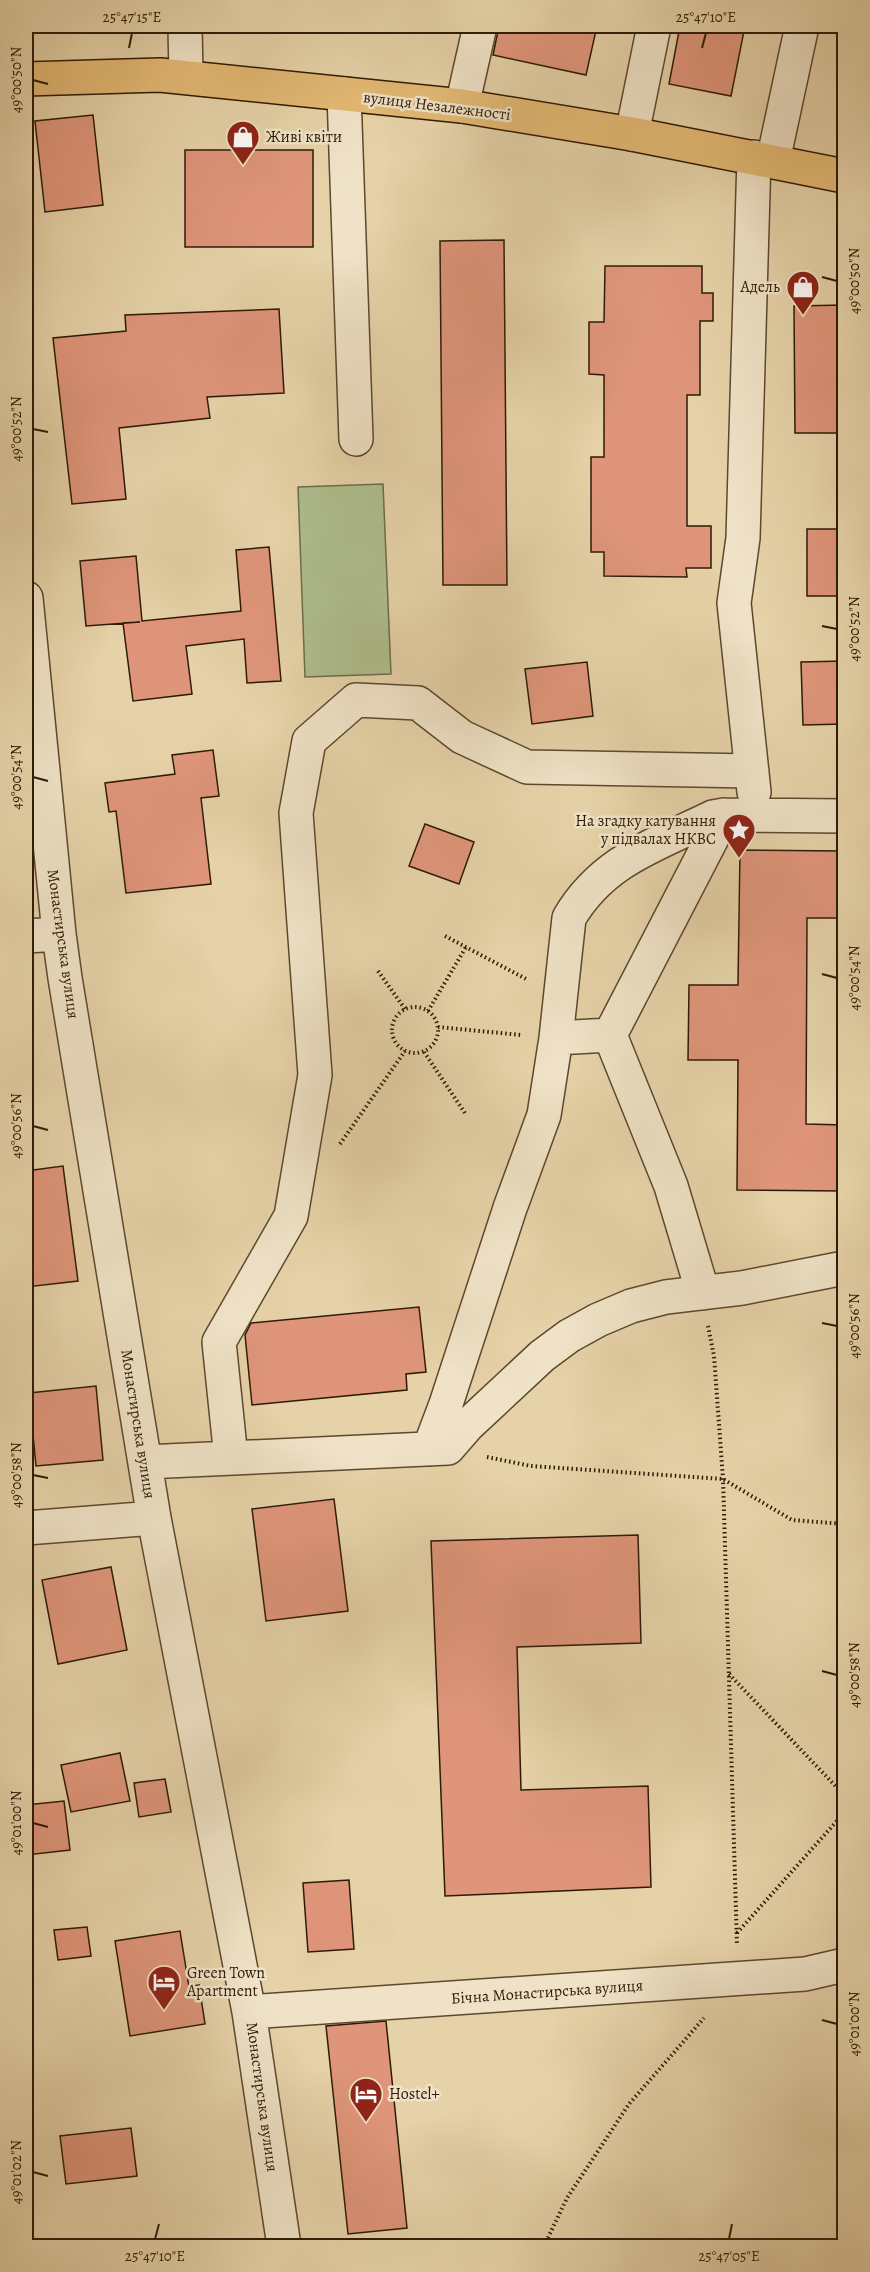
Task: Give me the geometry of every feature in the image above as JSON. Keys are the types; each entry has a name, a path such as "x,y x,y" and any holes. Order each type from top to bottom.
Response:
{"main road":[{"name":"вулиця Незалежності","path":"26,79 160,75 462,106 632,134 844,176"}],"street":[{"path":"185,26 186,77"},
{"path":"462,106 480,26"},
{"path":"632,134 654,26"},
{"path":"756,816 734,603 743,538 764,159 802,26"},
{"path":"344,94 356,439"},
{"name":"Монастирська вулиця","path":"26,597 59,934 154,1518 249,2012 284,2247"},
{"path":"231,1458 219,1342 291,1216 315,1075 296,813 309,741 356,700 417,703 462,738 527,767 752,771"},
{"path":"703,1293 671,1186 610,1035 724,815"},
{"path":"439,1449 446,1404 510,1208 544,1115 556,1038 569,918 588,889 619,863 713,817 724,815 844,816"},
{"path":"26,936 59,934"},
{"path":"556,1038 610,1035"},
{"path":"145,1462 439,1449 542,1356 569,1336 598,1320 631,1306 666,1297 742,1288 844,1268"},
{"path":"26,1528 154,1518"},
{"name":"Бічна Монастирська вулиця","path":"249,2012 805,1974 844,1965"}],"path":[{"path":"445,936 560,998"},
{"path":"428,1011 466,947"},
{"path":"378,971 405,1010"},
{"path":"416,1007 428,1011 435,1018 438,1027 437,1038 424,1052 405,1051 393,1037 392,1028 396,1017 405,1010 416,1007"},
{"path":"438,1027 556,1038"},
{"path":"335,1151 405,1051"},
{"path":"424,1052 465,1113"},
{"path":"544,2247 567,2198 629,2104 738,1978 723,1479 714,1356 703,1293"},
{"path":"439,1449 531,1466 723,1479 792,1520 844,1524"},
{"path":"729,1673 844,1795"},
{"path":"736,1934 844,1813"}],"green space":[{"path":"383,484 391,674 305,677 298,487"}],"building":[{"path":"499,26 597,26 586,75 493,55"},
{"path":"680,26 745,26 731,96 669,84"},
{"path":"93,115 103,205 45,212 35,121"},
{"path":"185,150 313,150 313,247 185,247"},
{"path":"504,240 507,585 443,585 440,241"},
{"path":"605,266 702,266 702,293 713,293 713,321 700,321 700,395 687,395 687,526 711,526 711,568 686,568 687,577 604,576 604,552 591,552 591,457 604,457 604,375 589,374 589,322 604,322"},
{"path":"844,305 844,433 795,433 794,306"},
{"path":"279,309 284,393 207,397 210,418 119,428 126,499 72,504 53,338 126,331 125,315"},
{"path":"807,529 844,529 844,596 807,596"},
{"path":"269,547 281,681 247,683 244,639 186,646 192,694 133,701 123,623 86,626 80,561 136,556 142,621 241,611 236,550"},
{"path":"844,661 844,724 803,725 801,662"},
{"path":"587,662 593,716 532,724 525,669"},
{"path":"213,750 219,796 201,798 211,884 126,893 116,811 109,812 105,783 175,774 172,755"},
{"path":"425,824 474,842 459,884 409,866"},
{"path":"740,850 844,851 844,918 807,918 806,1124 844,1125 844,1191 737,1190 738,1060 688,1060 689,985 738,985"},
{"path":"63,1166 78,1281 26,1287 26,1171"},
{"path":"419,1307 426,1372 406,1374 407,1390 252,1405 245,1335 251,1323"},
{"path":"96,1386 103,1460 36,1466 29,1393"},
{"path":"334,1499 348,1611 266,1621 252,1509"},
{"path":"638,1535 641,1643 517,1647 521,1790 648,1786 651,1887 445,1896 431,1541"},
{"path":"111,1567 127,1650 58,1664 42,1580"},
{"path":"120,1753 130,1801 71,1812 61,1765"},
{"path":"165,1779 171,1812 139,1817 134,1783"},
{"path":"64,1801 70,1850 26,1855 26,1805"},
{"path":"349,1880 354,1949 308,1952 303,1883"},
{"path":"87,1927 91,1956 58,1960 54,1930"},
{"path":"180,1931 189,1987 199,1985 205,2024 130,2036 115,1941"},
{"name":"Hostel+","path":"386,2021 407,2228 348,2234 326,2026"},
{"path":"131,2128 137,2176 66,2184 60,2136"}],"place":[{"name":"Живі квіти","path":"243,166"},
{"name":"Адель","path":"803,316"},
{"name":"На згадку катування у підвалах НКВС","path":"739,859"},
{"name":"Green Town Apartment","path":"164,2011"},
{"name":"Hostel+","path":"366,2123"}]}
